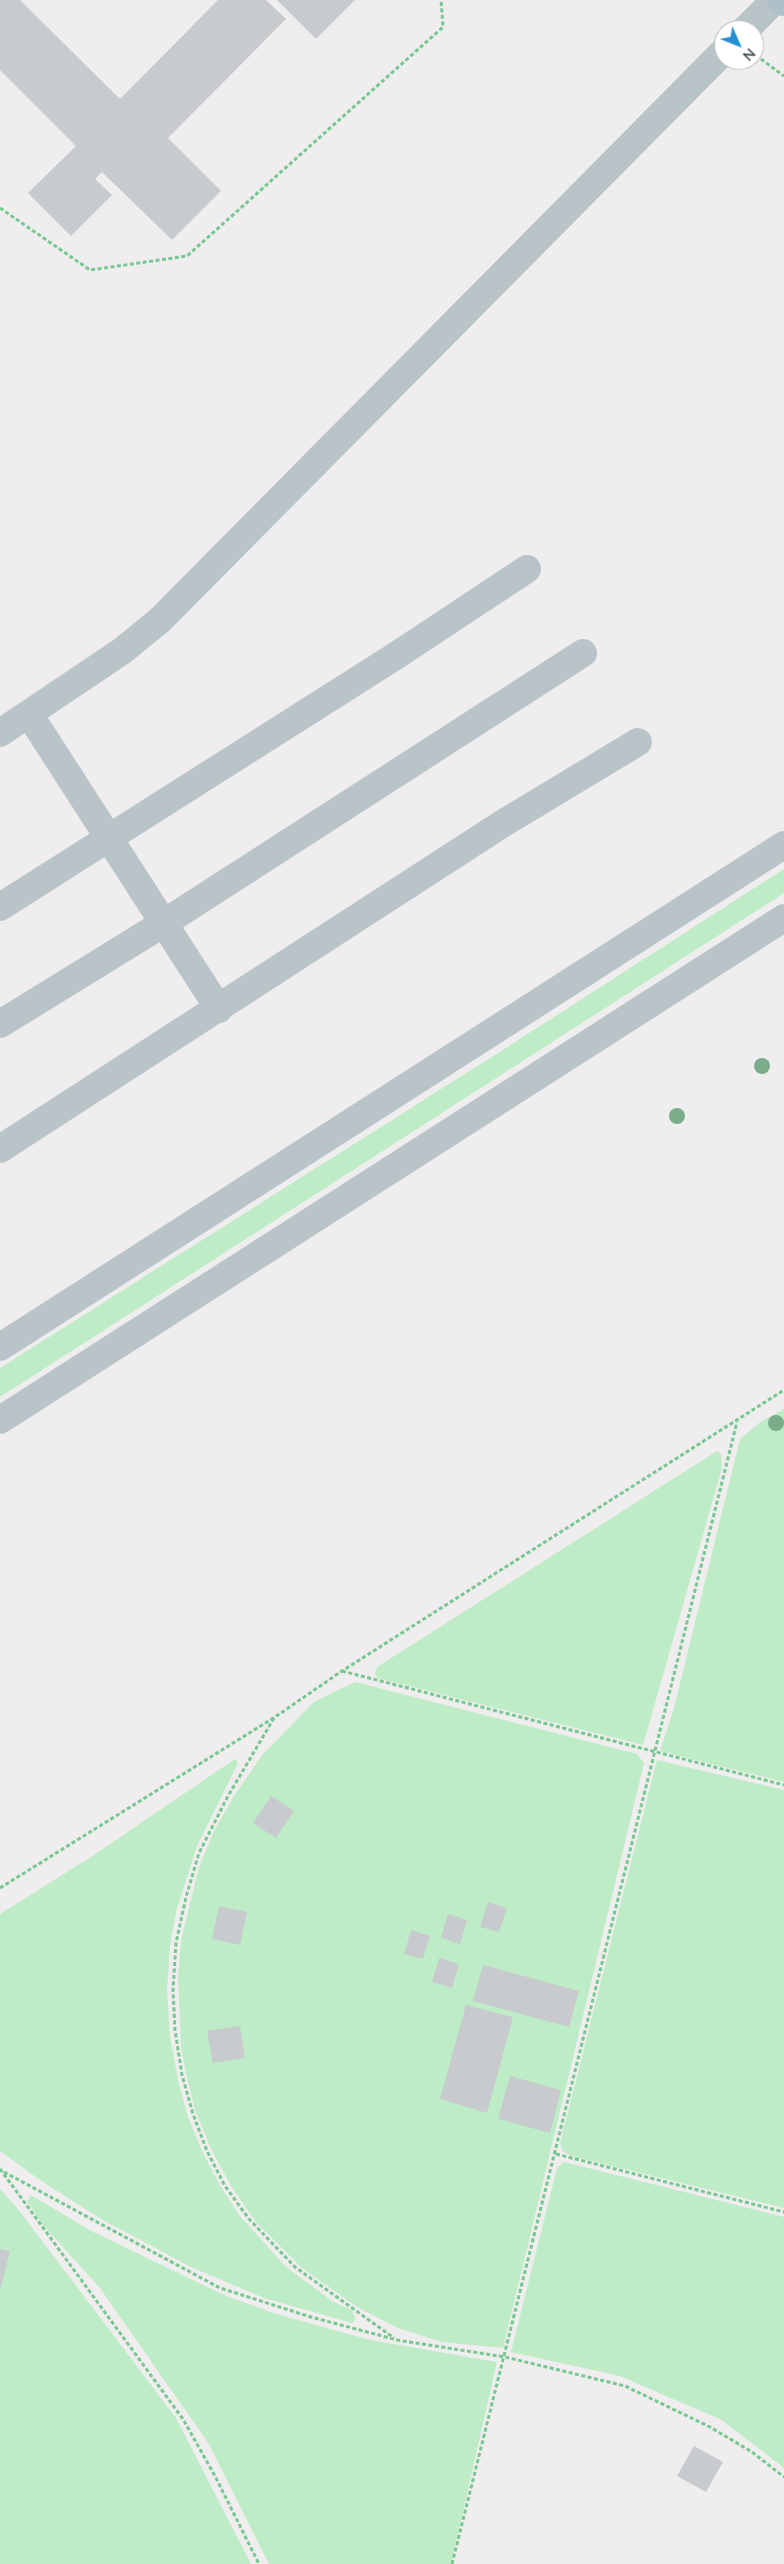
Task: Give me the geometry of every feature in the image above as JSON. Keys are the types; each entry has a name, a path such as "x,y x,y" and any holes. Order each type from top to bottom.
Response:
{"street":[{"path":"754,20 775,0"},
{"path":"0,733 122,651 160,620 714,61"},
{"path":"0,907 394,657 527,569"},
{"path":"0,1024 164,923 583,653"},
{"path":"29,714 219,1009"},
{"path":"0,1149 502,824 638,742"},
{"path":"0,1347 784,845"},
{"path":"0,1420 784,918"}],"path":[{"path":"0,208 90,270 187,256 443,27 441,0"},
{"path":"764,61 784,76"},
{"path":"0,1888 274,1718 342,1672 737,1422 784,1390"},
{"path":"452,2564 556,2154 737,1422"},
{"path":"342,1672 784,1785"},
{"path":"274,1718 228,1796 204,1845 186,1897 176,1943 173,1990 175,2030 182,2075 192,2114 207,2151 225,2186 249,2219 295,2268 398,2340"},
{"path":"556,2154 784,2212"},
{"path":"0,2169 220,2288 311,2318 398,2340 505,2357 625,2386 710,2427 752,2452 784,2477"},
{"path":"4,2172 183,2419 216,2476 259,2564"}],"green space":[{"path":"784,869 784,893 0,1397 0,1368 498,1053"},
{"path":"784,1409 784,1782 660,1751 674,1708 740,1439 759,1423"},
{"path":"717,1451 721,1454 722,1468 643,1745 377,1678 375,1674 377,1667"},
{"path":"355,1682 637,1754 644,1763 503,2348 442,2342 398,2328 357,2307 302,2268 255,2221 231,2186 211,2149 195,2110 187,2078 181,2047 178,1977 181,1941 199,1867 214,1831 234,1796 263,1754 314,1702"},
{"path":"235,1759 238,1763 197,1846 176,1912 170,1946 167,1991 170,2036 178,2080 188,2117 203,2153 221,2187 240,2216 286,2267 332,2301 351,2310 356,2319 352,2323 264,2298 191,2267 101,2219 40,2180 0,2151 0,1914 91,1857"},
{"path":"657,1760 784,1790 784,2208 571,2156 563,2151 560,2143"},
{"path":"564,2162 784,2217 784,2468 722,2420 620,2376 511,2352 557,2168"},
{"path":"0,2189 18,2209 176,2418 251,2564 0,2564"},
{"path":"31,2195 91,2231 224,2295 276,2314 370,2340 497,2362 451,2564 269,2564 209,2444 100,2288 42,2224 27,2201"}],"building":[{"path":"0,0 20,0 120,99 218,0 266,0 286,19 168,138 221,191 172,240 102,172 95,179 112,195 71,236 28,193 76,146 0,70"},
{"path":"277,0 355,0 316,39"},
{"path":"271,1796 294,1811 276,1838 253,1823"},
{"path":"488,1902 507,1908 499,1932 480,1927"},
{"path":"219,1906 247,1912 240,1945 212,1939"},
{"path":"448,1914 467,1920 460,1944 441,1938"},
{"path":"411,1930 430,1936 423,1959 404,1954"},
{"path":"439,1958 459,1964 452,1988 432,1982"},
{"path":"483,1965 579,1991 569,2027 473,2001"},
{"path":"466,2005 513,2017 487,2113 440,2099"},
{"path":"240,2026 245,2058 213,2063 207,2031"},
{"path":"510,2076 561,2090 550,2133 498,2119"},
{"path":"0,2249 10,2251 1,2287 0,2287"},
{"path":"694,2446 723,2462 706,2492 677,2476"}]}
